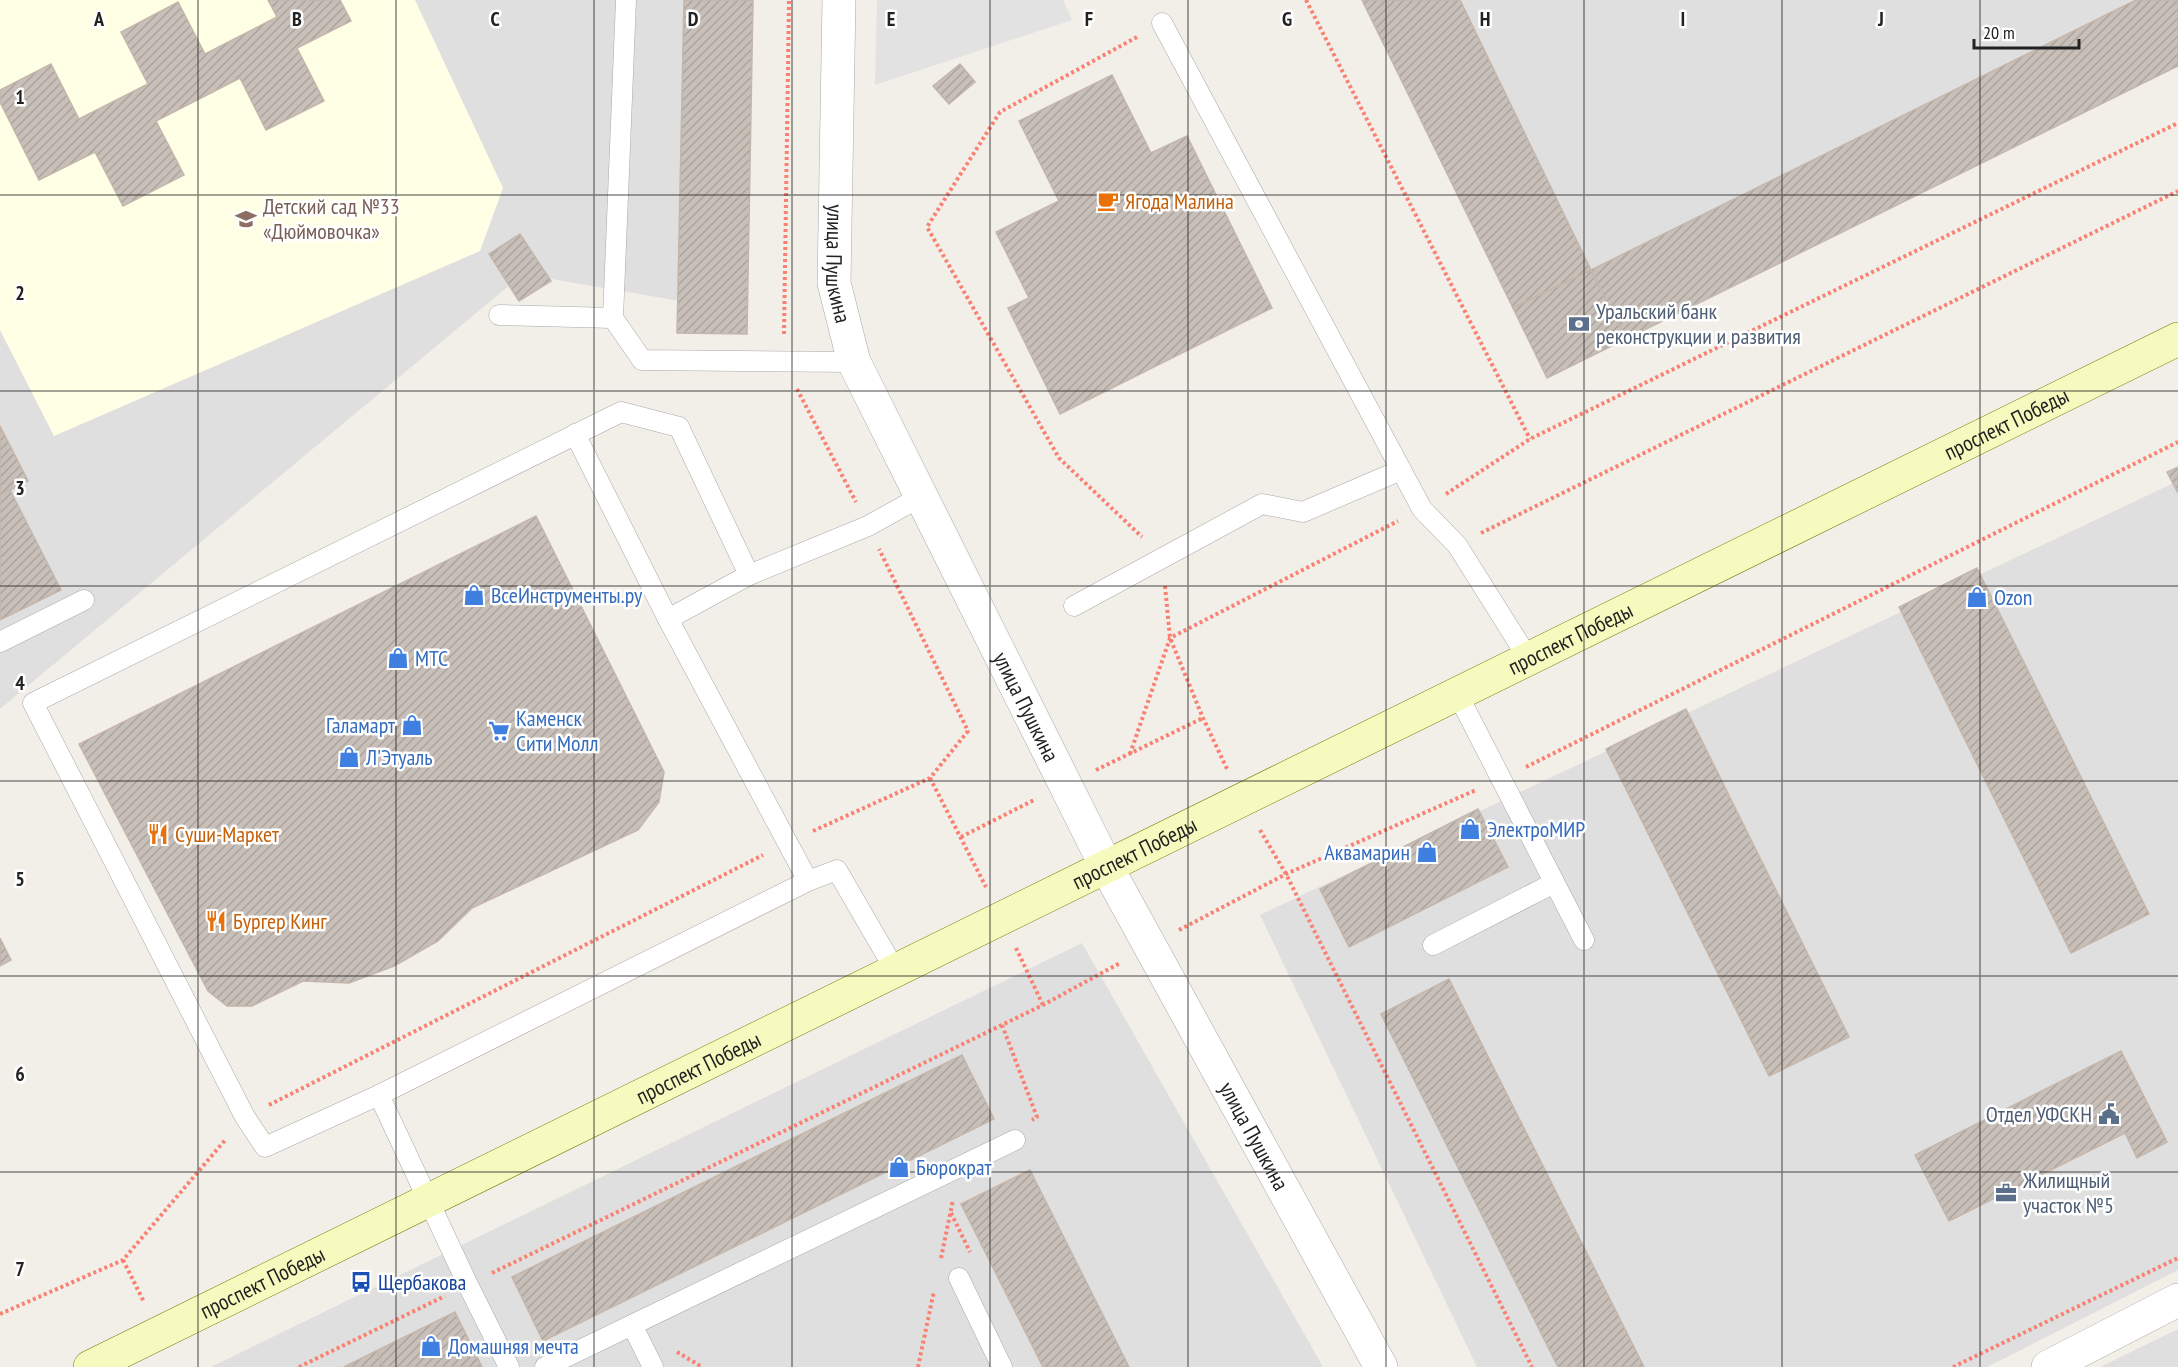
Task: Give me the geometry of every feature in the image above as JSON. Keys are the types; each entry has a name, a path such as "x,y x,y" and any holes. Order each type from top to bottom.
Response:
{"main road":[{"name":"проспект Победы","path":"90,1367 2178,339"}],"street":[{"name":"улица Пушкина","path":"839,0 834,283 854,362 1106,866 1382,1367"},
{"path":"2048,1367 2178,1300"}],"lane":[{"path":"626,0 614,318 642,360 854,362"},
{"path":"1162,23 1422,509 1457,545 1528,658"},
{"path":"499,315 614,318"},
{"path":"749,575 679,427 621,412 33,703 245,1117 265,1147 380,1095 808,881 837,870 895,970"},
{"path":"575,434 668,619 808,881"},
{"path":"1074,606 1262,504 1303,512 1401,470"},
{"path":"668,619 749,575 868,526 922,496"},
{"path":"0,642 84,600"},
{"path":"1457,693 1584,940"},
{"path":"1433,945 1554,883"},
{"path":"380,1095 428,1202 509,1367"},
{"path":"545,1367 1015,1140"},
{"path":"959,1278 1002,1367"},
{"path":"632,1325 653,1367"}],"path":[{"path":"1306,0 1530,439"},
{"path":"927,227 1000,112 1162,23"},
{"path":"1130,754 1170,638 1422,509 1530,439 2178,123"},
{"path":"1457,545 2178,191"},
{"path":"299,1367 1043,1005 1286,874 1502,779 2178,442"},
{"path":"961,837 1203,718"},
{"path":"1953,1367 2178,1258"}],"shaded area":[{"path":"0,0 714,0 709,306 523,274 0,709"},
{"name":"Детский сад №33 «Дюймовочка»","path":"0,0 415,0 503,188 480,251 54,436 0,330"},
{"path":"877,0 1063,0 1072,20 875,85"},
{"path":"1400,0 2178,0 2178,31 1577,318"},
{"path":"2178,481 2178,1270 1987,1367 1477,1367 1260,915"},
{"path":"1082,943 1323,1367 211,1367"},
{"path":"2178,1329 2178,1367 2100,1367"}],"building":[{"path":"268,0 340,0 351,21 297,48 324,101 266,130 240,78 156,121 184,175 123,206 95,152 39,180 0,102 0,90 51,64 79,119 148,84 121,32 178,2 205,54 277,17"},
{"path":"684,0 753,0 747,334 677,333"},
{"path":"1362,0 1460,0 1591,270 1513,308"},
{"path":"2136,0 2178,0 2178,66 1626,339 1591,270"},
{"path":"960,64 975,82 949,104 933,86"},
{"path":"1112,75 1151,153 1187,136 1272,308 1060,414 1008,308 1029,298 996,232 1059,201 1019,121"},
{"path":"520,234 551,281 519,301 489,254"},
{"path":"1591,270 1626,339 1547,378 1513,308"},
{"path":"0,426 28,481 0,495"},
{"path":"2178,467 2178,493 2167,472"},
{"path":"10,490 61,590 0,620 0,495"},
{"path":"536,516 664,772 659,802 638,830 472,908 438,941 394,966 349,983 303,981 252,1006 227,1006 208,991 79,744"},
{"path":"1977,568 2149,914 2071,953 1899,607"},
{"path":"1686,709 1849,1037 1769,1076 1606,749"},
{"path":"1478,809 1508,867 1349,947 1320,889"},
{"path":"0,938 11,960 0,966"},
{"path":"1449,979 1644,1367 1558,1367 1381,1014"},
{"path":"2121,1051 2167,1142 2137,1158 2125,1133 1949,1221 1915,1155"},
{"path":"962,1055 994,1119 543,1341 512,1277"},
{"path":"1030,1170 1129,1367 1043,1367 961,1204"},
{"path":"455,1312 482,1367 384,1367 376,1351"},
{"path":"376,1351 384,1367 344,1367"}],"place":[{"name":"Ягода Малина","path":"1108,201"},
{"name":"Детский сад №33 «Дюймовочка»","path":"246,219"},
{"name":"Уральский банк реконструкции и развития","path":"1579,324"},
{"name":"ВсеИнструменты.ру","path":"474,595"},
{"name":"Ozon","path":"1977,597"},
{"name":"МТС","path":"398,658"},
{"name":"Галамарт","path":"412,725"},
{"name":"Каменск Сити Молл","path":"499,731"},
{"name":"Л'Этуаль","path":"349,757"},
{"name":"ЭлектроМИР","path":"1470,829"},
{"name":"Суши-Маркет","path":"158,834"},
{"name":"Аквамарин","path":"1427,852"},
{"name":"Бургер Кинг","path":"216,921"},
{"name":"Отдел УФСКН","path":"2109,1114"},
{"name":"Бюрократ","path":"899,1167"},
{"name":"Жилищный участок №5","path":"2006,1193"},
{"name":"Щербакова","path":"361,1282"},
{"name":"Домашняя мечта","path":"431,1346"}]}
